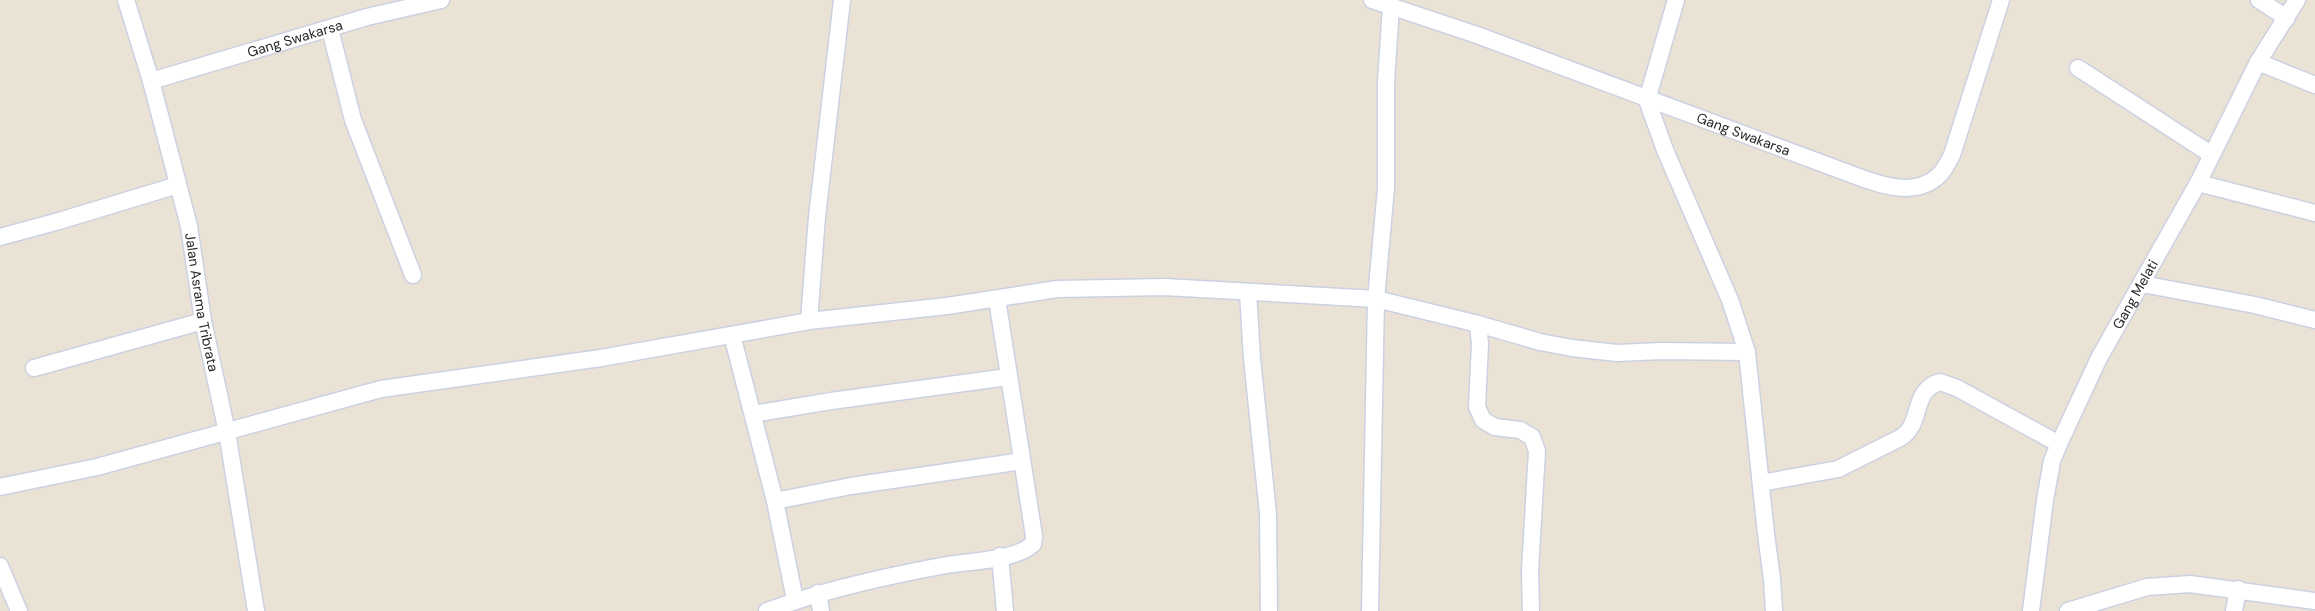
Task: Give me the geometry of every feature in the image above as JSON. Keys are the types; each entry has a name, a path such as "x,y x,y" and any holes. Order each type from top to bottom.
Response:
{"street":[{"name":"Jalan Asrama Tribrata","path":"126,0 151,81 189,226 204,321 228,432 256,611"},
{"name":"Gang Swakarsa","path":"151,81 368,17 441,0"},
{"path":"809,322 817,218 842,0"},
{"name":"Gang Swakarsa","path":"1372,0 1477,35 1647,100 1858,177 1886,186 1907,189 1928,182 1942,172 1952,155 2001,0"},
{"path":"1676,0 1647,100 1665,150 1730,300 1747,352 1774,611"},
{"path":"2259,0 2287,18"},
{"name":"Gang Melati","path":"2031,611 2045,500 2052,462 2059,444 2099,358 2198,183 2258,62 2297,0"},
{"path":"1370,611 1376,299 1386,188 1386,82 1391,6"},
{"path":"330,29 353,120 413,275"},
{"path":"2258,62 2315,85"},
{"path":"2078,68 2212,155"},
{"path":"2198,183 2315,213"},
{"path":"0,237 58,222 178,185"},
{"path":"2142,284 2255,305 2315,320"},
{"path":"0,487 97,467 381,390 601,358 809,322 996,299 1058,289 1165,287 1376,299 1478,324 1540,342 1572,348 1617,352 1747,352"},
{"path":"1248,293 1252,358 1268,514 1269,611"},
{"path":"767,611 818,593 941,566 1022,552 1033,544 1034,536 996,299"},
{"path":"34,368 204,321"},
{"path":"1478,324 1480,344 1477,407 1483,420 1494,427 1520,430 1532,437 1537,451 1530,571 1531,611"},
{"path":"732,335 775,501 795,600"},
{"path":"753,414 831,401 1008,377"},
{"path":"1761,483 1838,469 1909,433 1922,394 1927,388 1940,382 1957,388 2059,444"},
{"path":"775,501 851,486 1022,461"},
{"path":"1000,556 1005,611"},
{"path":"0,566 19,611"},
{"path":"2068,611 2146,587 2190,584 2238,589 2315,602"},
{"path":"2234,611 2238,589"},
{"path":"818,593 821,611"}]}
